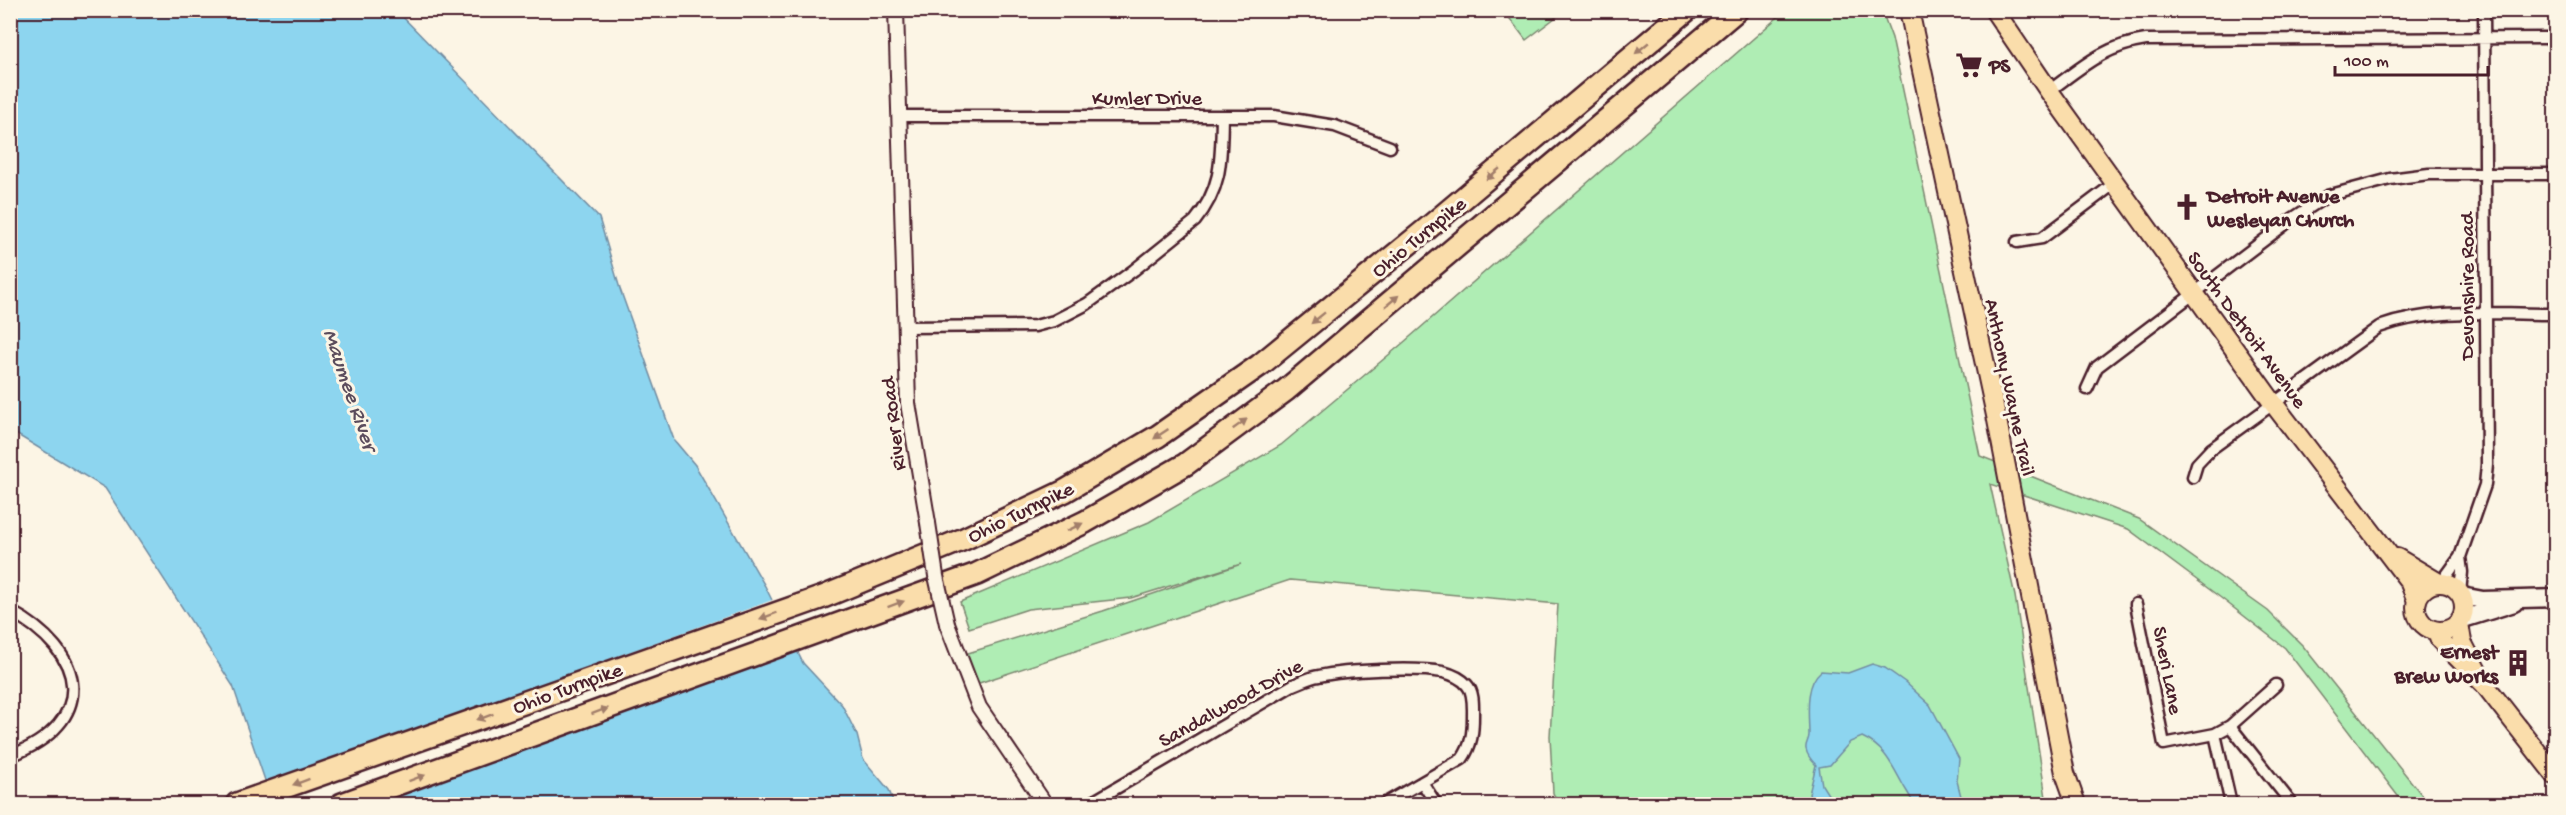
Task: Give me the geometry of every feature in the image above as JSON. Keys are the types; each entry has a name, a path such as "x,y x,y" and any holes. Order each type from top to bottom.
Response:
{"highway":[{"name":"Ohio Turnpike","path":"237,804 823,597 964,539 1065,491 1158,436 1269,358 1428,228 1687,10"},
{"name":"Ohio Turnpike","path":"342,804 977,574 1085,522 1186,464 1286,390 1737,10"}],"main road":[{"name":"Anthony Wayne Trail","path":"1909,10 1996,420 2065,773 2076,804"},
{"name":"South Detroit Avenue","path":"1994,10 2049,91 2273,403 2409,581 2417,601 2418,617 2429,628 2437,631 2440,640 2485,685 2556,776"},
{"name":"South Detroit Avenue","path":"2388,552 2440,583 2454,587 2461,594 2464,608 2459,621 2462,642 2485,685"},
{"path":"2417,601 2425,588 2440,583"},
{"path":"2461,594 2483,600 2556,598"},
{"path":"2437,631 2445,631 2459,621 2507,607 2523,598"},
{"name":"Anthony Wayne Trail","path":"2065,773 2065,804"}],"street":[{"name":"River Road","path":"896,10 908,403 936,576 947,624 979,707 1045,804"},
{"name":"Devonshire Road","path":"2440,583 2460,557 2481,497 2486,473 2484,10"},
{"path":"2049,91 2106,50 2146,40 2556,38"},
{"name":"Kumler Drive","path":"899,116 1274,116 1335,126 1390,147"},
{"path":"906,327 1035,326 1068,316 1087,304 1143,263 1203,212 1213,195 1220,171 1222,116"},
{"path":"2087,389 2097,367 2327,196 2390,179 2429,174 2556,174"},
{"path":"2017,242 2042,238 2115,183"},
{"path":"2193,477 2197,465 2211,449 2379,327 2398,320 2425,315 2556,314"},
{"name":"Devonshire Road","path":"2460,557 2461,594"},
{"name":"Sheri Lane","path":"2136,604 2164,744 2215,734"},
{"path":"10,612 26,621 50,641 64,657 73,683 71,704 62,723 39,743 10,756"},
{"name":"Sandalwood Drive","path":"1089,804 1293,685 1317,676 1348,672 1442,672 1455,676 1468,686 1473,702 1469,749 1462,759 1422,782"},
{"path":"2231,804 2215,734 2230,726 2276,685"},
{"path":"2230,726 2292,804"},
{"path":"1384,804 1422,782 1436,804"}],"green space":[{"path":"1504,11 1564,11 1526,40"},
{"path":"1785,11 1882,11 1892,38 1980,456 2139,519 2268,611 2303,646 2429,804 2404,804 2285,648 2128,529 1990,484 2015,596 2047,804 1559,804 1553,793 1550,736 1558,604 1290,580 979,683 965,654 1103,611 1241,564 1131,598 1028,609 969,628 960,602 1149,522 1281,445 1403,343"}],"water":[{"name":"Maumee River","path":"11,11 397,11 599,218 620,289 674,440 695,465 765,586 803,663 842,705 857,735 863,759 889,790 894,804 273,804 233,686 105,488 11,431"},
{"path":"1872,664 1885,668 1905,682 1930,705 1959,759 1957,781 1963,804 1913,804 1886,756 1870,741 1862,737 1850,742 1830,765 1819,767 1822,785 1834,804 1812,804 1809,794 1816,765 1806,747 1809,737 1809,701 1812,684 1821,671 1848,673"}],"pier":[{"path":"775,599 801,651 377,804 270,804 264,784"}],"place":[{"name":"PS","path":"1969,65"},
{"name":"Detroit Avenue Wesleyan Church","path":"2187,207"},
{"name":"Ernest Brew Works","path":"2518,663"}]}
